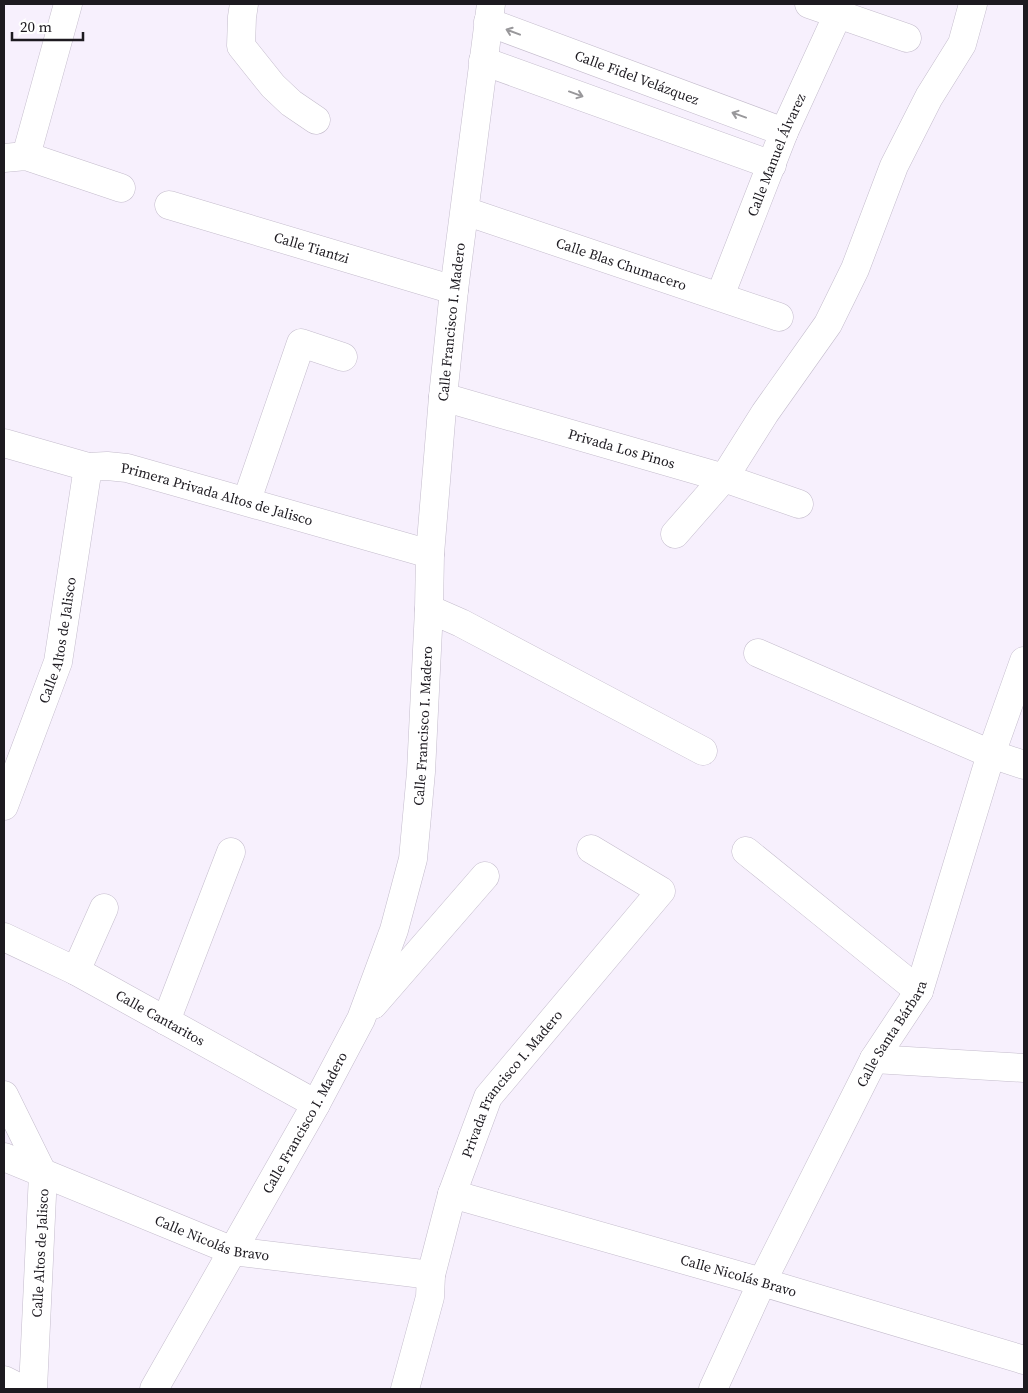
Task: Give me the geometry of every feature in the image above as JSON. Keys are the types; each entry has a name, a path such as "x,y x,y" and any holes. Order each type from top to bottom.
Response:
{"street":[{"path":"68,4 15,157 121,188"},
{"path":"244,4 241,46 274,86 291,103 316,120"},
{"path":"809,4 907,38"},
{"path":"675,534 724,478 765,413 828,324 855,269 894,166 929,97 962,44 973,4"},
{"name":"Calle Francisco I. Madero","path":"154,1389 316,1104 361,1020 394,930 413,859 421,772 430,554 443,397 454,290 490,13"},
{"name":"Calle Fidel Velázquez","path":"490,13 784,132"},
{"name":"Calle Manuel Álvarez","path":"720,296 784,132 838,14"},
{"path":"483,61 772,164"},
{"name":"Calle Tiantzi","path":"169,205 454,290"},
{"name":"Calle Blas Chumacero","path":"465,211 779,317"},
{"path":"247,500 301,343 343,357"},
{"name":"Privada Los Pinos","path":"443,397 724,478 799,504"},
{"name":"Primera Privada Altos de Jalisco","path":"4,443 88,467 127,468 247,500 430,554"},
{"name":"Calle Altos de Jalisco","path":"4,806 58,662 88,467"},
{"path":"429,609 460,623 703,751"},
{"path":"758,653 991,754 1024,766"},
{"name":"Calle Santa Bárbara","path":"713,1389 762,1282 874,1059 919,991 991,754 1024,661"},
{"name":"Privada Francisco I. Madero","path":"405,1389 430,1297 431,1275 452,1194 488,1096 661,891 591,848"},
{"path":"746,851 919,991"},
{"path":"166,1021 232,852"},
{"path":"361,1020 485,876"},
{"path":"76,971 104,908"},
{"name":"Calle Cantaritos","path":"4,937 76,971 316,1104"},
{"path":"874,1059 1024,1068"},
{"name":"Calle Altos de Jalisco","path":"4,1095 43,1174 33,1389"},
{"name":"Calle Nicolás Bravo","path":"4,1157 233,1251 431,1275"},
{"name":"Calle Nicolás Bravo","path":"452,1194 762,1282 1024,1360"},
{"path":"4,1380 22,1389"}]}
